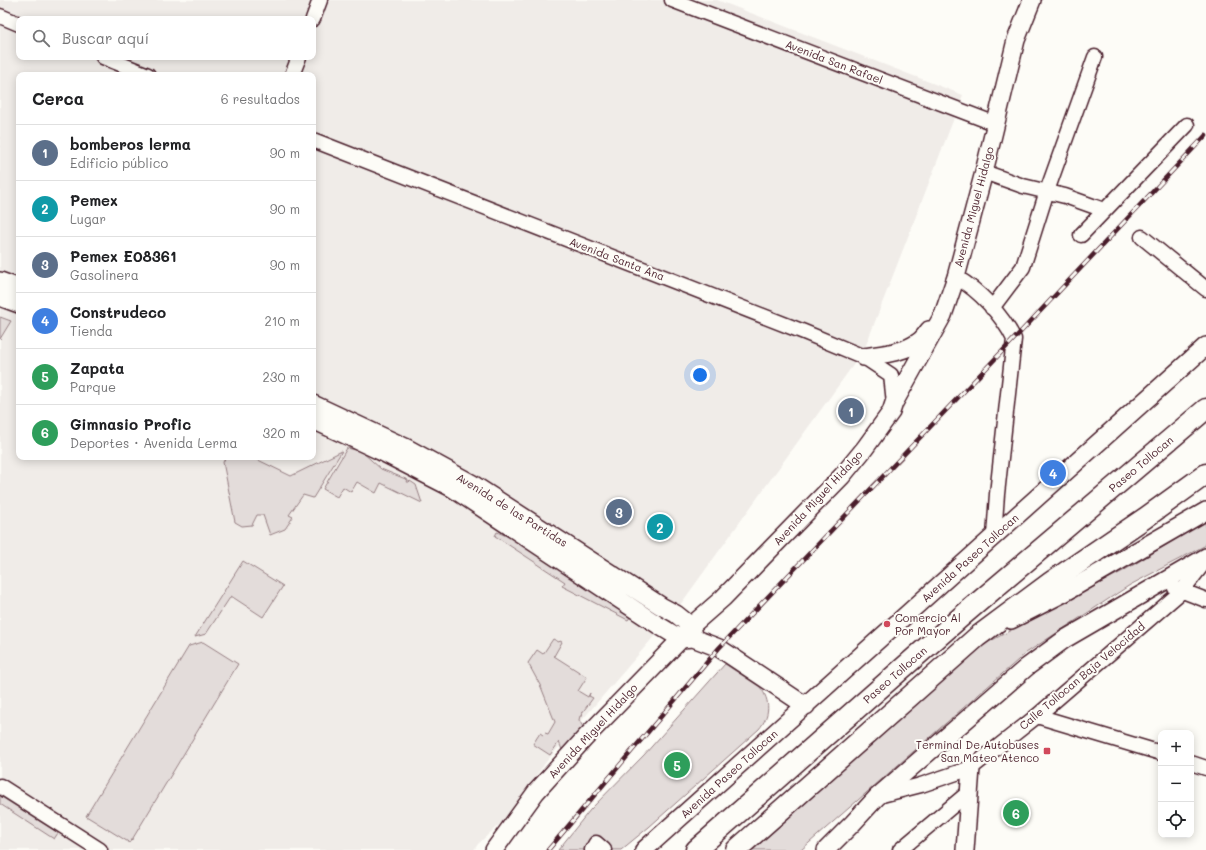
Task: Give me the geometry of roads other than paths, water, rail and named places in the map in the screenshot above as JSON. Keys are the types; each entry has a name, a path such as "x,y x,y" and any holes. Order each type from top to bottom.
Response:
{"highway":[{"name":"Paseo Tollocan","path":"696,850 962,616 1206,409"},
{"path":"736,850 976,637 1051,582 1145,518 1206,474"}],"main road":[{"name":"Avenida Miguel Hidalgo","path":"494,850 536,792 585,738 689,634 842,476 891,412 894,403 943,315 956,277 984,172 1016,40 1032,0"},
{"path":"0,281 16,287"},
{"path":"0,297 16,303"},
{"path":"864,357 908,347 920,341 943,315"},
{"name":"Avenida Paseo Tollocan","path":"644,850 1206,346"},
{"name":"Avenida de las Partidas","path":"316,405 407,448 471,483 676,614 689,634"},
{"name":"Avenida de las Partidas","path":"316,421 380,450 452,488 689,634 719,648 806,706"},
{"path":"976,637 1064,593 1206,511"},
{"path":"826,850 876,797 1027,667 1065,638 1159,583 1206,558"},
{"path":"965,850 971,768"}],"street":[{"path":"314,16 320,0"},
{"name":"Avenida San Rafael","path":"672,0 996,124"},
{"path":"0,16 16,23"},
{"path":"992,308 1023,267 1095,57"},
{"path":"110,60 140,72"},
{"path":"293,72 297,60"},
{"path":"1081,235 1187,125"},
{"name":"Avenida Santa Ana","path":"316,141 804,332 864,357 891,375 894,403"},
{"path":"984,172 1023,186 1065,196 1104,210"},
{"path":"1142,237 1206,289"},
{"path":"956,277 969,284 992,308 1007,326 1014,339 997,494 994,536"},
{"name":"Calle Tollocan Baja Velocidad","path":"876,797 921,785 971,768 1037,716 1182,591 1206,558"},
{"path":"1159,583 1206,600"},
{"path":"1037,716 1158,752"},
{"path":"1194,763 1206,768"},
{"path":"0,786 100,850"},
{"path":"900,850 969,792"},
{"path":"592,850 596,843 604,850"}],"railway":[{"path":"548,850 719,648 1014,339 1206,135"}],"place":[{"name":"bomberos lerma","path":"851,411"},
{"name":"Construdeco","path":"1053,473"},
{"name":"Pemex E08361","path":"619,512"},
{"name":"Pemex","path":"660,527"},
{"name":"Comercio Al Por Mayor","path":"887,624"},
{"name":"Terminal De Autobuses San Mateo Atenco","path":"1047,751"},
{"name":"Zapata","path":"677,765"},
{"name":"Gimnasio Profic","path":"1016,813"}]}
